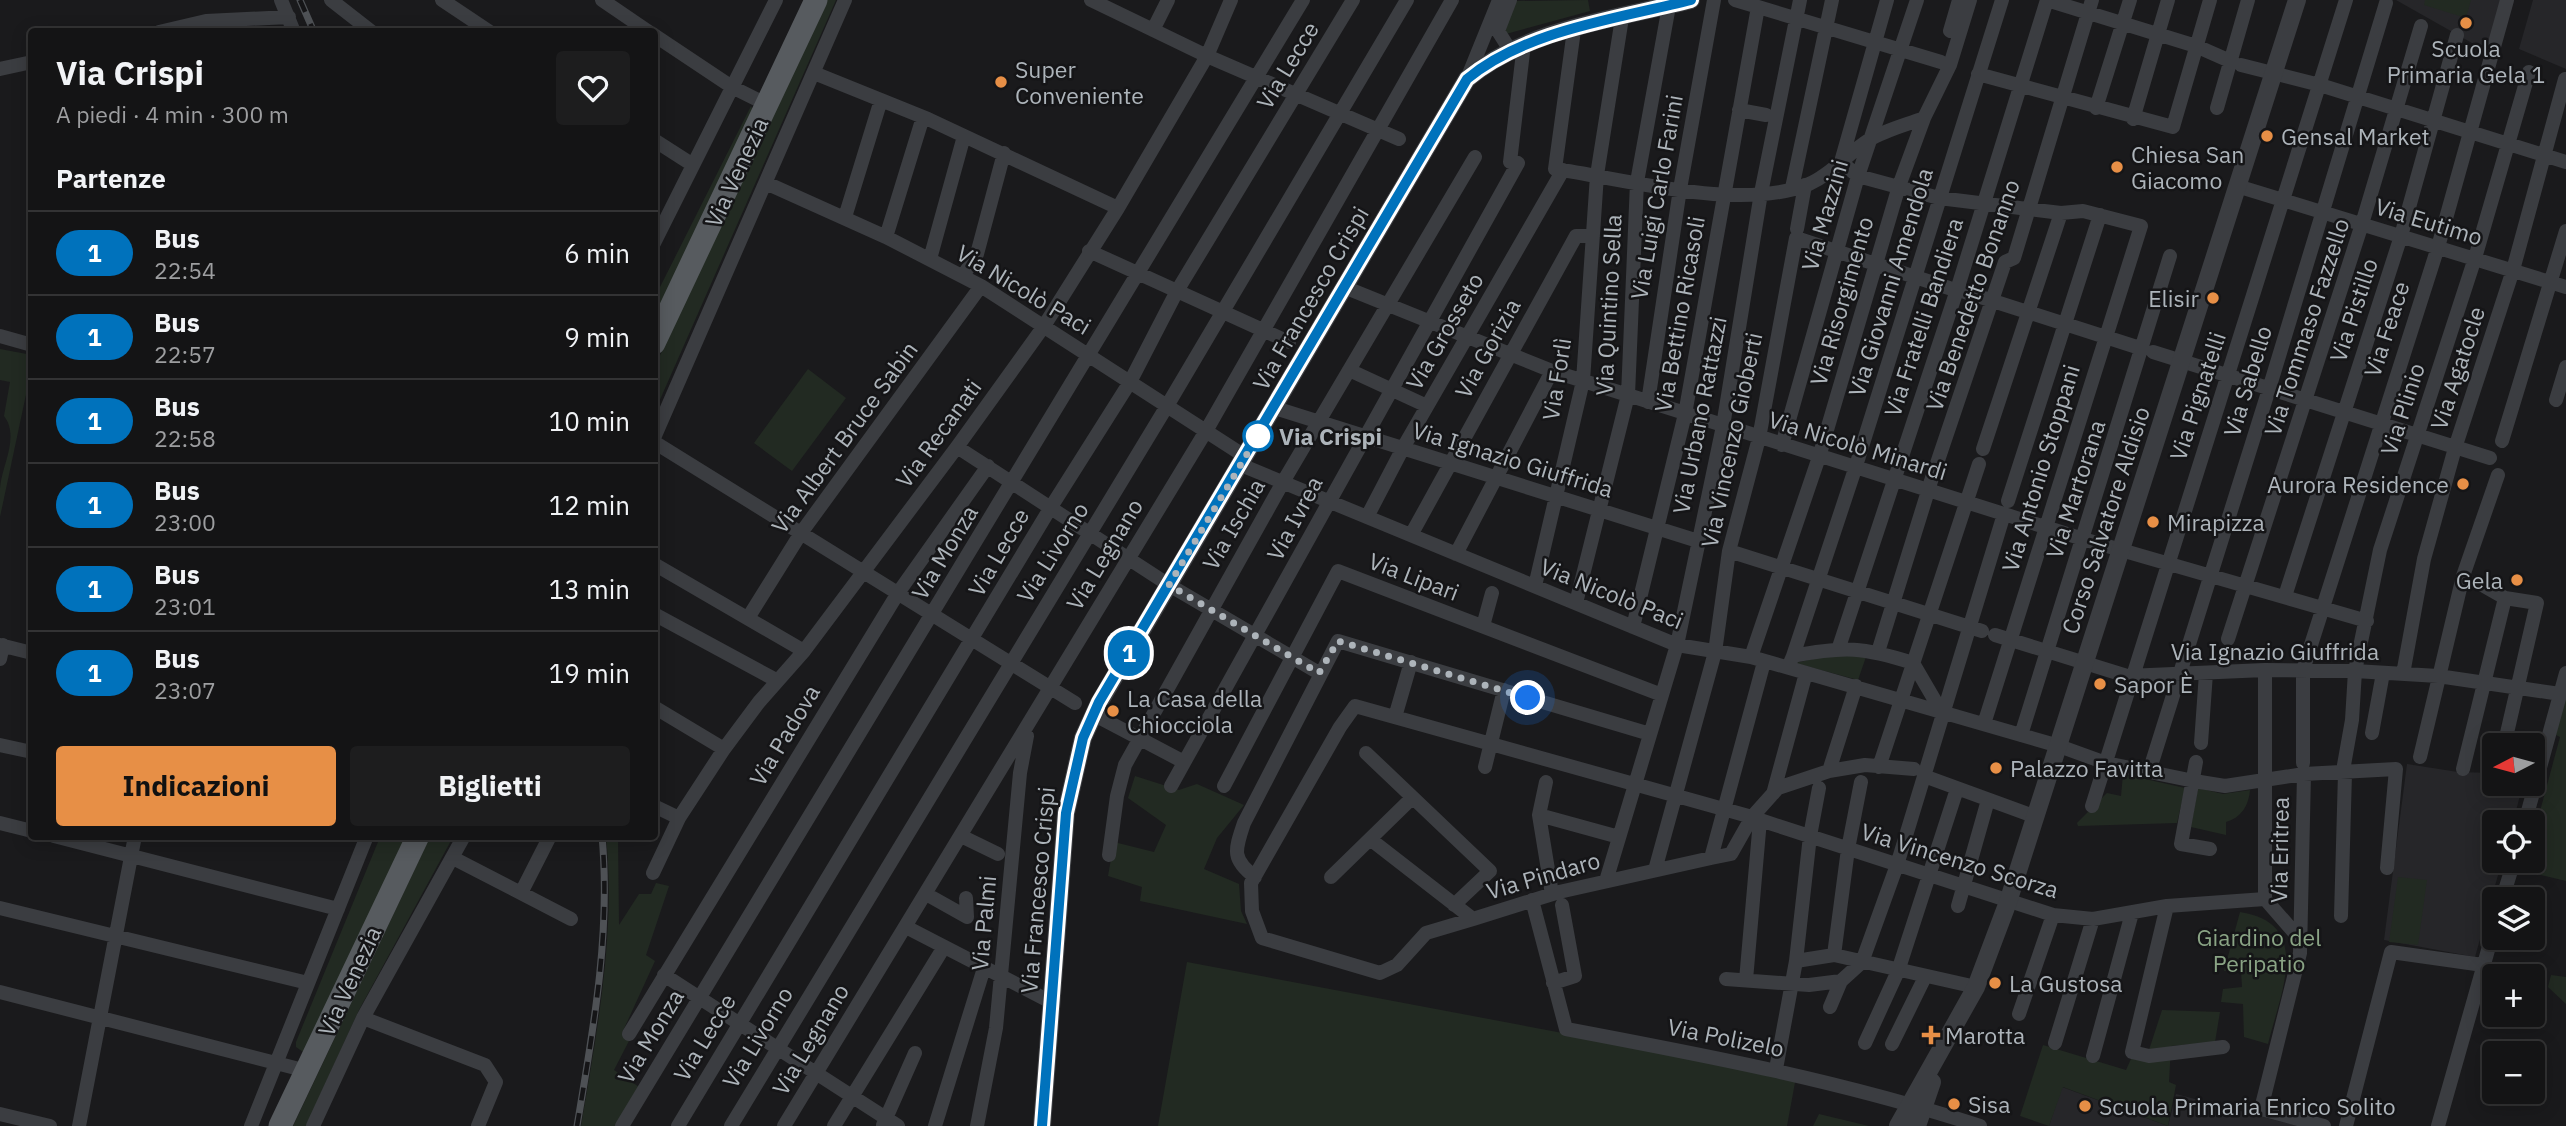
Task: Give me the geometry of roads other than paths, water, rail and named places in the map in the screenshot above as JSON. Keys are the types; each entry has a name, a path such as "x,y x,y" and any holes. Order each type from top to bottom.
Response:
{"main road":[{"name":"Via Venezia","path":"658,335 816,0"},
{"name":"Via Venezia","path":"280,1126 416,840"}],"street":[{"path":"281,0 293,28"},
{"path":"442,0 484,28"},
{"path":"602,0 643,28"},
{"path":"658,233 776,0"},
{"path":"658,431 845,0"},
{"path":"1091,0 1207,56 1399,139"},
{"path":"1153,30 1168,0"},
{"name":"Via Recanati","path":"653,873 679,818 724,749 776,680 804,650 957,447 1044,326 1118,208 1207,56 1231,0"},
{"name":"Via Monza","path":"622,1126 1303,0"},
{"name":"Via Lecce","path":"678,1126 1051,507 1130,382 1177,291 1353,0"},
{"name":"Via Livorno","path":"731,1126 1091,533 1407,0"},
{"name":"Via Legnano","path":"784,1126 1206,431 1261,330 1379,131 1452,0"},
{"path":"1467,79 1499,0"},
{"path":"1510,0 1498,31 1517,47"},
{"name":"Via Francesco Crispi","path":"1042,1126 1066,813 1072,775 1093,714 1467,79 1487,63 1517,47 1691,0"},
{"name":"Via Luigi Carlo Farini","path":"1648,402 1680,188 1714,0"},
{"path":"1735,0 1796,21 1825,27 1941,62"},
{"name":"Via Urbano Rattazzi","path":"1606,881 1677,645 1723,426 1761,193 1800,0"},
{"name":"Via Vincenzo Gioberti","path":"1655,870 1715,652 1729,551 1759,438 1797,234 1798,187 1832,0"},
{"path":"1841,162 1887,0"},
{"name":"Via Mazzini","path":"1782,445 1858,176 1917,0"},
{"path":"1927,99 1959,0"},
{"name":"Via Risorgimento","path":"1711,858 1779,567 1819,457 1899,186 1924,118 1950,65 1970,0"},
{"name":"Via Giovanni Amendola","path":"1790,662 1855,469 2002,0"},
{"path":"2047,0 2090,6 2123,24 2196,46 2235,63 2320,85 2566,162"},
{"name":"Via Fratelli Bandiera","path":"1839,647 1859,592 2047,0"},
{"path":"2096,108 2130,0"},
{"path":"2133,119 2168,0"},
{"path":"1978,74 2133,119 2173,127 2210,0"},
{"path":"2217,108 2235,63 2248,0"},
{"name":"Corso Salvatore Aldisio","path":"1917,1106 1942,1048 1976,987 2008,902 2297,0"},
{"name":"Via Pignatelli","path":"2092,806 2346,0"},
{"name":"Via Feace","path":"2303,670 2379,424 2438,247 2507,0"},
{"path":"332,1 367,28"},
{"name":"Via Sabello","path":"2149,772 2386,3"},
{"name":"Via Quintino Sella","path":"1576,603 1628,395 1637,182 1669,5"},
{"name":"Via Benedetto Bonanno","path":"1878,652 1929,487 2005,262 2014,258 2090,6"},
{"name":"Via Bettino Ricasoli","path":"1633,627 1685,414 1758,7"},
{"path":"175,28 206,20 289,17"},
{"name":"Via Forlì","path":"1535,586 1583,381 1597,175 1622,18"},
{"name":"Via Tommaso Fazzello","path":"2228,639 2362,224 2421,26"},
{"path":"1574,30 1559,169 1723,195 1761,193 1798,187 1841,162 1870,139 1924,118"},
{"name":"Via Pistillo","path":"2285,596 2401,236 2457,35"},
{"path":"658,38 732,87 768,105"},
{"name":"Via Ivrea","path":"1171,786 1430,322 1514,162 1517,47"},
{"path":"0,69 28,63"},
{"name":"Via Plinio","path":"2341,916 2345,769 2355,671 2379,550 2475,258 2529,72"},
{"path":"814,73 923,117 1118,208"},
{"name":"Via Agatocle","path":"2403,674 2424,559 2455,449 2513,270 2565,79"},
{"path":"845,217 881,100"},
{"path":"1739,110 1766,115"},
{"path":"886,237 923,117"},
{"path":"930,258 964,136"},
{"path":"658,143 693,165"},
{"path":"963,276 977,254 1004,153"},
{"name":"Via Ischia","path":"1109,855 1117,796 1125,765 1318,421 1475,157"},
{"path":"1830,1007 1841,981 1862,962 1897,865 1919,773 1941,711 1982,631 2006,508 2100,215 2083,211 2061,213 1983,205 1939,198 1858,176 1841,162"},
{"name":"Via Grosseto","path":"1367,517 1559,169"},
{"name":"Via Nicolò Paci","path":"766,183 845,217 981,286 1206,431 1244,461 1283,482 1677,645 1790,662 1806,673 2059,746 2106,763 2194,781 2225,786 2266,782 2303,769 2396,769 2387,868"},
{"name":"Via Eutimo","path":"2237,186 2559,284"},
{"path":"1880,766 2061,213"},
{"name":"Via Antonio Stoppani","path":"1984,724 2141,226 2100,215"},
{"path":"2502,441 2559,284 2566,231"},
{"path":"1797,234 1838,253 1949,288"},
{"name":"Via Gorizia","path":"1411,535 1576,236 1593,236"},
{"path":"1089,251 1289,342"},
{"name":"Via Martorana","path":"2021,735 2083,539 2148,351 2170,256"},
{"name":"Via Albert Bruce Sabin","path":"748,618 801,533 981,286"},
{"name":"Via Nicolò Minardi","path":"1344,287 1552,371 1855,469 1894,481 1929,487 1966,503 2006,508 2046,528 2367,621"},
{"path":"1965,292 2490,458"},
{"path":"0,336 28,344"},
{"path":"2556,400 2566,367"},
{"path":"1349,370 1427,406"},
{"path":"1456,554 1552,371"},
{"name":"Via Ignazio Giuffrida","path":"1275,408 1698,541"},
{"path":"658,443 1075,703"},
{"path":"957,447 1169,585 1319,673"},
{"name":"Via Padova","path":"629,1034 898,593 988,466"},
{"path":"2420,757 2463,576 2498,475"},
{"name":"Via Ignazio Giuffrida","path":"1729,551 2133,676 2266,670 2355,671 2438,676 2560,694"},
{"path":"658,566 804,650"},
{"name":"Via Lipari","path":"1224,786 1339,571 1662,695"},
{"path":"2477,582 2505,598 2537,603 2507,733"},
{"path":"1483,626 1492,593"},
{"path":"2463,769 2505,598"},
{"path":"658,616 776,680"},
{"path":"1473,919 1426,933 1397,965 1380,973 1262,938 1252,911 1253,880 1240,866 1236,856 1238,840 1319,673 1338,641 1650,734"},
{"path":"1790,662 1839,647 1878,652 1913,663 1941,711"},
{"path":"1,650 28,653"},
{"path":"1395,718 1411,662"},
{"path":"2266,670 2265,899 2300,939"},
{"name":"Via Eritrea","path":"2303,670 2300,953 2261,1109 2324,1126"},
{"path":"1773,794 1806,673"},
{"path":"2201,743 2206,673"},
{"path":"2372,733 2383,673"},
{"path":"2528,810 2566,673"},
{"path":"1829,771 1856,686"},
{"path":"1485,767 1504,690"},
{"name":"Via Vincenzo Scorza","path":"1253,880 1340,727 1355,706 1756,818 2053,915 2094,919 2167,906 2265,899"},
{"path":"658,708 724,749"},
{"path":"1093,714 1184,762"},
{"name":"Via Palmi","path":"977,1126 996,1028 1020,773 1030,724"},
{"path":"0,745 28,751"},
{"path":"1366,752 1490,871 1454,905"},
{"path":"2196,762 2181,844 2210,849"},
{"path":"1773,794 1778,788 1829,771 1865,765 1880,766 1919,773 2036,817"},
{"path":"1546,782 1539,815 1575,976 1553,983"},
{"path":"1834,955 1848,849 1861,782"},
{"path":"1776,1069 1796,961 1810,836 1819,788"},
{"path":"1865,1044 1898,971 1957,789"},
{"name":"Via Pindaro","path":"1370,839 1473,919 1532,900 1557,900 1606,881 1731,854 1773,794"},
{"path":"1331,877 1412,798"},
{"path":"1958,906 1988,800"},
{"path":"658,808 679,818"},
{"path":"1539,815 1619,837"},
{"path":"1746,980 1756,818"},
{"path":"0,822 28,830"},
{"path":"961,836 998,854"},
{"path":"69,840 338,909"},
{"path":"79,1126 134,840"},
{"path":"251,1126 365,840"},
{"path":"313,1126 363,1018 462,840"},
{"path":"521,893 548,840"},
{"path":"453,858 571,919"},
{"path":"926,894 967,917 966,898"},
{"name":"Via Polizelo","path":"1532,900 1566,1029 1776,1069 1917,1106 1958,1123 1980,1126"},
{"path":"2167,906 2132,1052 2149,1056 2223,1047"},
{"path":"0,908 308,983"},
{"path":"2093,1056 2132,913"},
{"path":"2019,1014 2053,915"},
{"path":"2055,1043 2094,919"},
{"path":"906,927 1051,1002"},
{"path":"834,1126 944,947"},
{"path":"2346,1126 2391,952 2482,965"},
{"path":"1796,961 1834,955 1976,987"},
{"path":"935,1126 984,968"},
{"path":"2438,1126 2482,969"},
{"path":"664,975 851,1096 889,1124 915,1053"},
{"path":"1892,1044 1924,977"},
{"path":"1726,979 1809,985 1841,981"},
{"path":"0,992 307,1071"},
{"path":"363,1018 485,1065 496,1082 478,1126"},
{"path":"1898,1126 1917,1106"},
{"path":"1917,1106 1917,1126"},
{"path":"0,1114 50,1126"}],"railway":[{"path":"300,0 312,28"},
{"path":"577,1126 599,982 604,909 602,840"}],"place":[{"name":"Scuola Primaria Gela 1","path":"2466,23"},
{"name":"Super Conveniente","path":"1001,82"},
{"name":"Gensal Market","path":"2267,136"},
{"name":"Chiesa San Giacomo","path":"2117,167"},
{"name":"Elisir","path":"2213,298"},
{"name":"Via Crispi","path":"1258,436"},
{"name":"Aurora Residence","path":"2463,484"},
{"name":"Mirapizza","path":"2153,522"},
{"name":"Gela","path":"2517,580"},
{"name":"Sapor È","path":"2100,684"},
{"name":"La Casa della Chiocciola","path":"1113,711"},
{"name":"Palazzo Favitta","path":"1996,768"},
{"name":"La Gustosa","path":"1995,983"},
{"name":"Marotta","path":"1931,1035"},
{"name":"Sisa","path":"1954,1104"},
{"name":"Scuola Primaria Enrico Solito","path":"2085,1106"}],"park label":[{"name":"Giardino del Peripatio","path":"2259,950"}]}
